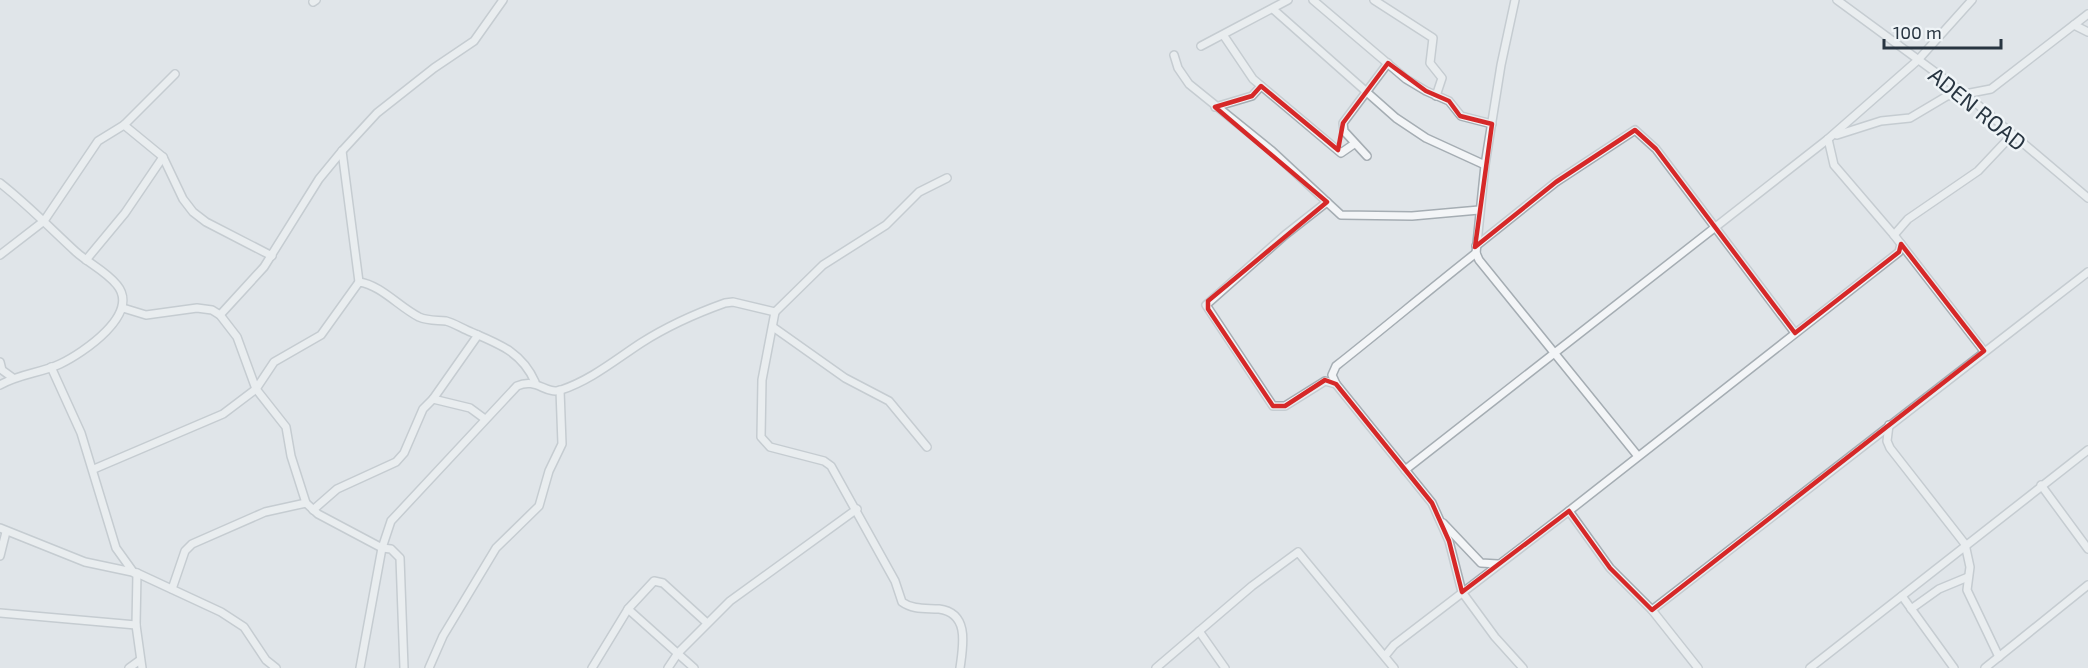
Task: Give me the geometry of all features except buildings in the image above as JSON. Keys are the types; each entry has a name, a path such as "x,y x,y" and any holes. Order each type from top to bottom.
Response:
{"street":[{"path":"220,315 272,256 319,179 342,151 377,113 434,68 474,41 503,0"},
{"path":"1201,46 1274,10 1288,0"},
{"path":"1313,0 1406,79 1436,96 1449,100 1461,116 1492,124"},
{"path":"1374,0 1433,38 1430,63 1442,78 1436,96"},
{"path":"1515,0 1485,165 1476,250 1479,260 1637,455"},
{"name":"ADEN ROAD","path":"1837,0 1964,94 2088,198"},
{"path":"1405,470 1830,138 1918,60 1972,0"},
{"path":"1274,10 1366,93 1413,130 1485,165"},
{"path":"1978,108 1980,100 1991,89 2088,14"},
{"path":"2074,25 2088,32"},
{"path":"1224,36 1245,70 1341,153 1354,144"},
{"path":"1174,55 1178,68 1189,84 1272,151 1341,215 1354,217 1479,210"},
{"path":"1367,156 1344,131 1343,123 1388,63"},
{"path":"0,255 44,221 98,141 124,125 175,74"},
{"path":"1215,107 1249,97 1262,86"},
{"path":"1830,138 1881,121 1910,118 1954,93 1964,94 1991,89"},
{"path":"124,125 163,158 183,200 193,212 206,222 272,256"},
{"path":"1523,668 1495,637 1462,592 1449,541 1432,503 1336,384 1332,375 1336,366 1556,182 1632,130 1641,134 1656,149 1795,333"},
{"path":"1894,235 1908,219 1978,171 2012,135"},
{"path":"1830,138 1834,165 1894,235 1984,351"},
{"path":"93,469 224,414 256,389 274,363 321,335 359,282 342,151"},
{"path":"86,260 125,213 163,158"},
{"path":"947,178 919,192 886,225 823,265 775,312 762,380 761,437 770,447 825,461 836,472 881,558 896,581 902,602 913,608 949,612 961,625 964,635 960,668"},
{"path":"0,183 118,286 122,292 123,308 111,326 70,357 51,367 13,378 0,385"},
{"path":"1327,202 1285,235 1206,305 1274,406 1285,406 1325,381 1336,384"},
{"path":"1385,656 1394,645 1899,252 1901,244"},
{"path":"1652,610 2088,272"},
{"path":"359,282 380,291 417,316 430,321 447,321 497,342 517,355 530,372 534,382"},
{"path":"360,668 382,548 391,521 517,386 534,382 546,388 560,390 604,370 643,342 711,308 734,302 775,312"},
{"path":"123,308 146,315 197,308 212,310 220,315 237,337 256,389 286,428 291,456 306,503 313,510 382,548 397,553 401,562 404,668"},
{"path":"773,327 851,381 889,401 927,447"},
{"path":"313,510 337,489 396,462 404,453 423,409 433,399 478,335"},
{"path":"51,367 81,433 116,548 135,573 136,625 141,664 129,668"},
{"path":"1,370 13,378"},
{"path":"429,668 443,636 496,548 539,506 549,471 562,444 560,390"},
{"path":"433,399 470,408 485,419"},
{"path":"1888,425 1887,441 1890,448 1965,544 1969,557 1967,590 1972,604 1988,629 1999,657"},
{"path":"1809,668 2088,450"},
{"path":"2041,485 2088,549"},
{"path":"172,589 185,552 192,544 265,512 306,503"},
{"path":"668,668 678,652 730,601 857,509"},
{"path":"1569,511 1610,568 1652,610 1698,668"},
{"path":"1439,518 1481,563 1498,564"},
{"path":"0,556 3,530 85,562 135,573 236,621 267,665 276,668"},
{"path":"1156,668 1293,553 1298,552 1394,668"},
{"path":"1911,609 1939,589 1968,577"},
{"path":"592,668 628,609 649,584 658,581 707,623"},
{"path":"1985,668 2088,585"},
{"path":"1902,596 1954,668"},
{"path":"628,609 694,668"},
{"path":"0,613 136,625"},
{"path":"1199,631 1225,668"}],"highlighted area":[{"path":"1388,63 1426,91 1449,101 1460,116 1492,124 1475,247 1556,182 1635,130 1656,149 1795,333 1899,252 1901,244 1984,351 1652,610 1610,568 1569,511 1462,592 1449,541 1432,503 1336,384 1325,380 1285,406 1273,406 1208,309 1208,301 1327,202 1215,107 1252,96 1261,86 1338,150 1343,123"}]}
